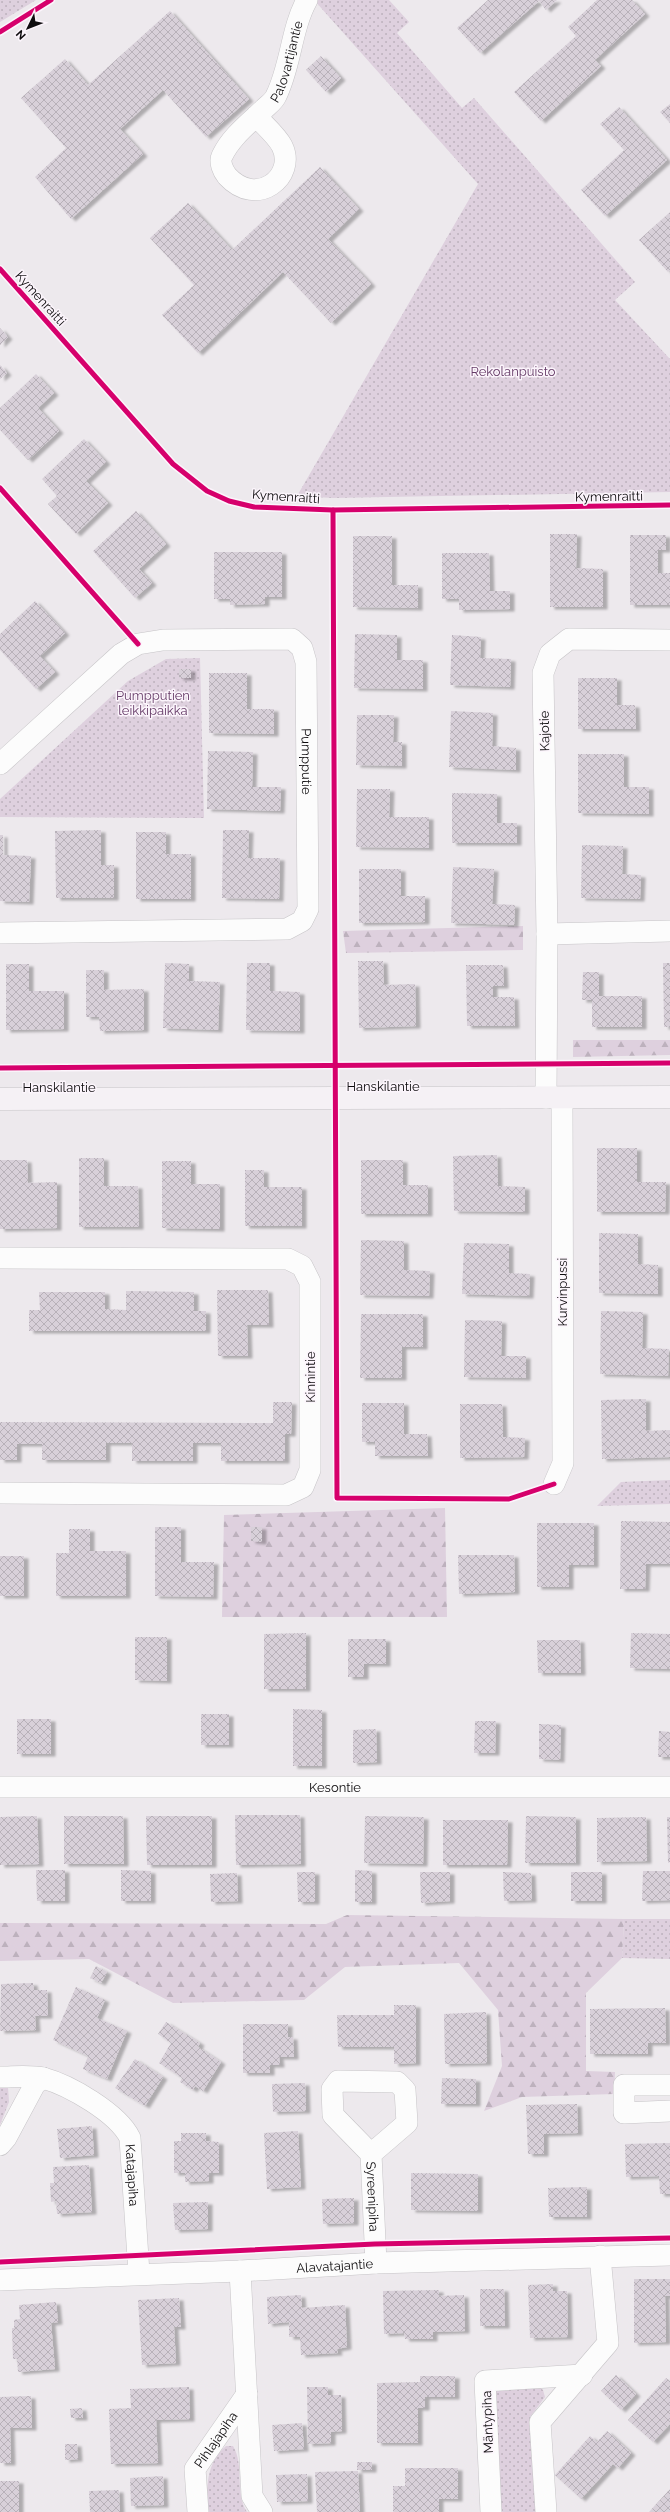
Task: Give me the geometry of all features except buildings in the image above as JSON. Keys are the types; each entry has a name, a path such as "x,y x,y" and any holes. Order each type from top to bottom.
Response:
{"street":[{"name":"Palovartijantie","path":"256,116 276,97 306,0"},
{"name":"Pumpputie","path":"0,764 121,654 138,644 163,640 292,639 302,648 306,662 308,909 302,921 287,929 0,933"},
{"name":"Kajotie","path":"554,1098 547,934 543,673 550,654 569,639 670,640"},
{"path":"547,934 670,931"},
{"name":"Hanskilantie","path":"0,1099 670,1097"},
{"name":"Kurvinpussi","path":"554,1098 562,1463 554,1484"},
{"name":"Kinnintie","path":"0,1258 288,1258 302,1266 310,1282 310,1470 303,1488 286,1494 0,1493"},
{"name":"Kesontie","path":"0,1786 670,1787"},
{"name":"Katajapiha","path":"0,2077 42,2078 89,2099 110,2112 126,2129 130,2138 139,2273"},
{"path":"0,2145 6,2138 36,2084 42,2078"},
{"path":"670,2085 624,2085 624,2113 670,2111"},
{"name":"Syreenipiha","path":"371,2154 376,2262"},
{"name":"Alavatajantie","path":"0,2280 139,2273 240,2271 376,2262 670,2255"},
{"path":"546,2512 540,2422 608,2343 600,2256"},
{"name":"Pihlajapiha","path":"240,2271 252,2496 262,2512"},
{"name":"Mäntypiha","path":"491,2512 485,2381 582,2375"},
{"name":"Pihlajapiha","path":"198,2512 195,2469 247,2394"}],"green space":[{"path":"0,0 36,0 0,22"},
{"name":"Rekolanpuisto","path":"314,0 389,0 409,22 397,33 462,108 474,98 635,282 615,300 670,359 670,492 333,498 297,496 478,184"},
{"name":"Pumpputien leikkipaikka","path":"200,658 204,818 0,817 0,799 128,681 166,659"},
{"path":"523,926 523,950 346,953 343,931"},
{"path":"573,1040 670,1040 670,1055 573,1057"},
{"path":"670,1480 670,1504 597,1506 621,1482"},
{"path":"445,1508 447,1617 222,1617 224,1515"},
{"path":"347,1915 624,1919 622,1958 586,1993 586,2071 615,2072 614,2094 522,2097 484,2111 502,2066 498,2010 459,1963 345,1967 304,2000 173,2003 89,1959 0,1961 0,1923 326,1924"},
{"path":"624,1919 670,1919 670,1959 622,1958"},
{"path":"0,2087 8,2087 9,2102 0,2125"},
{"path":"538,2386 543,2390 545,2397 530,2417 536,2512 500,2512 495,2390"},
{"path":"226,2446 233,2446 237,2454 241,2496 247,2512 208,2512 207,2494 211,2468 214,2460"}],"cycle path":[{"path":"0,32 51,0"},
{"name":"Kymenraitti","path":"0,269 173,464 207,491 229,501 254,507 333,510 670,505"},
{"path":"0,488 138,644"},
{"path":"333,510 337,1498 509,1499 554,1484"},
{"path":"0,1068 670,1063"},
{"path":"0,2262 375,2244 670,2238"}]}
